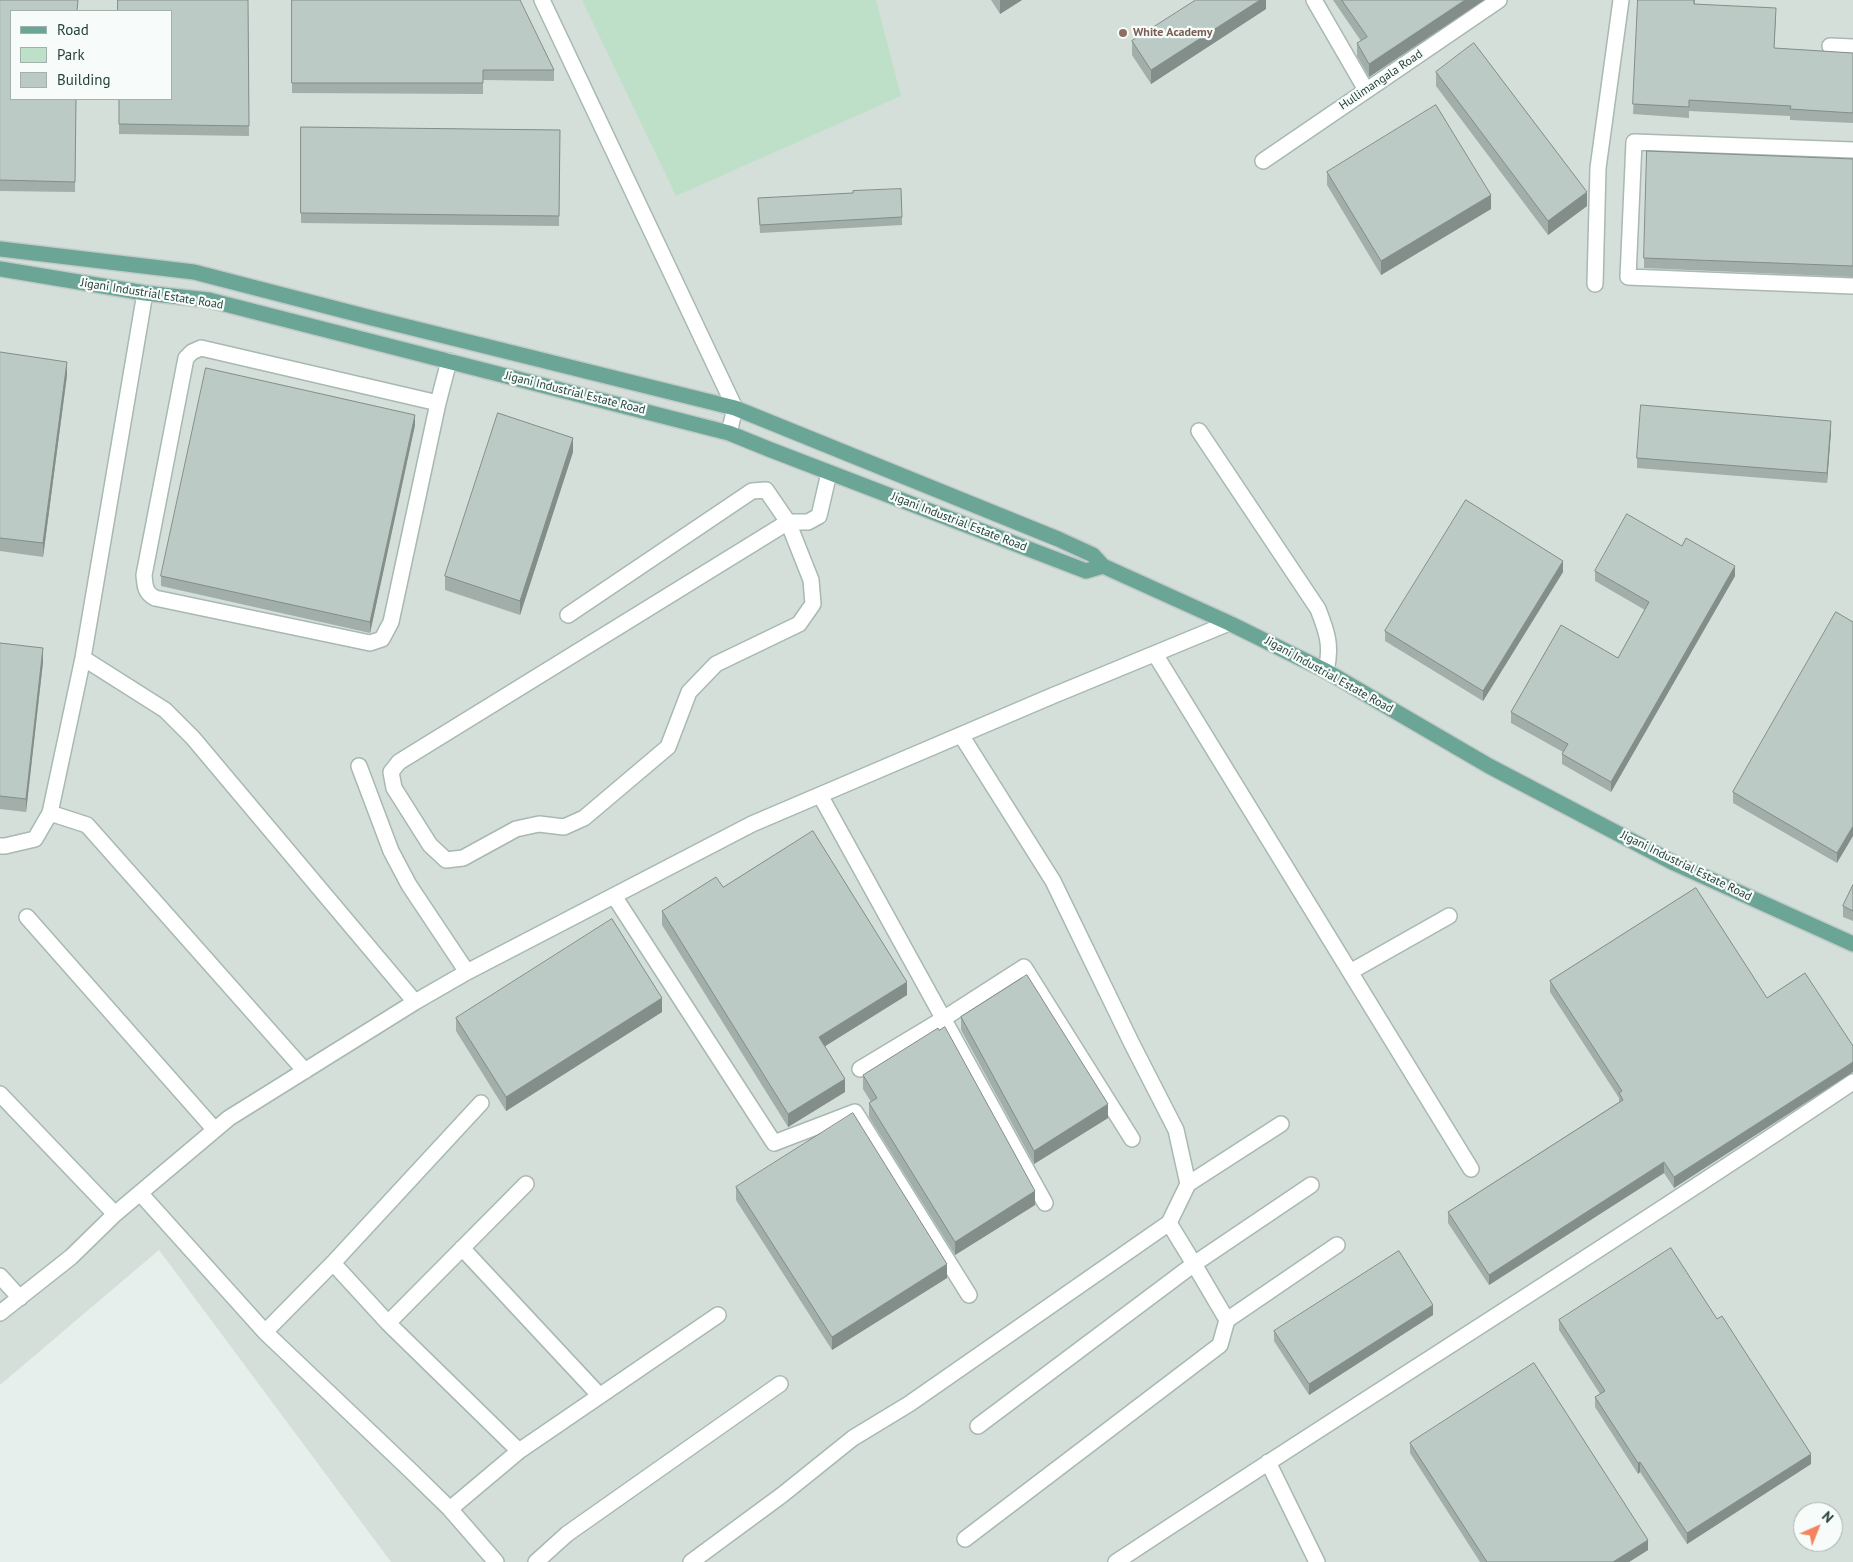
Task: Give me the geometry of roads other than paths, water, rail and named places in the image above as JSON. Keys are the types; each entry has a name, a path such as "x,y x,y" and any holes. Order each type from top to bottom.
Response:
{"main road":[{"name":"Jigani Industrial Estate Road","path":"0,249 194,272 735,408 1058,539 1093,555 1103,566 1230,623 1326,671 1489,766 1674,863 1853,944"},
{"name":"Jigani Industrial Estate Road","path":"0,269 145,293 209,300 730,433 1086,571 1103,566"}],"street":[{"path":"542,0 735,408 730,433"},
{"path":"1314,0 1366,90"},
{"name":"Hullimangala Road","path":"1263,161 1499,0"},
{"path":"1595,284 1598,168 1621,0"},
{"path":"1830,46 1853,47"},
{"path":"1853,150 1634,142 1628,277 1853,286"},
{"path":"0,846 35,839 50,813 83,658 145,293"},
{"path":"438,402 201,348 192,352 186,358 144,575 145,588 149,595 155,598 370,643 382,639 391,622 438,402 449,361"},
{"path":"1199,431 1318,609 1328,634 1329,658 1326,671"},
{"path":"568,615 752,491 766,490 788,522 811,580 813,604 799,624 716,664 689,692 668,747 584,818 564,827 539,824 516,829 463,858 446,860 430,845 394,788 391,772 400,762 788,522 808,522 819,516 829,472"},
{"path":"0,1313 72,1257 115,1214 229,1118 466,972 752,824 961,734 1230,623"},
{"path":"1154,654 1471,1169"},
{"path":"83,658 164,710 193,738 415,1002"},
{"path":"961,734 1053,881 1176,1130 1188,1184"},
{"path":"359,766 391,851 409,885 466,972"},
{"path":"820,795 1045,1203"},
{"path":"50,813 87,825 305,1070"},
{"path":"614,896 774,1143 855,1112 968,1295"},
{"path":"1350,972 1449,916"},
{"path":"27,917 215,1130"},
{"path":"860,1069 943,1019 1022,967 1025,967 1132,1139"},
{"path":"1116,1562 1268,1462 1700,1185 1853,1082"},
{"path":"0,1094 115,1214"},
{"path":"264,1332 333,1262 481,1103"},
{"path":"691,1562 782,1495 853,1438 909,1404 1169,1223 1188,1184 1281,1124"},
{"path":"388,1322 526,1184"},
{"path":"978,1426 1194,1264 1311,1185"},
{"path":"140,1193 264,1332 450,1510 496,1562"},
{"path":"1169,1223 1227,1320"},
{"path":"965,1539 1220,1345 1227,1320 1337,1245"},
{"path":"462,1248 600,1396"},
{"path":"333,1262 388,1322 519,1451"},
{"path":"0,1276 20,1298"},
{"path":"450,1510 519,1451 718,1314"},
{"path":"536,1562 567,1534 780,1384"},
{"path":"1268,1462 1317,1562"}],"place":[{"name":"White Academy","path":"1123,33"}]}
